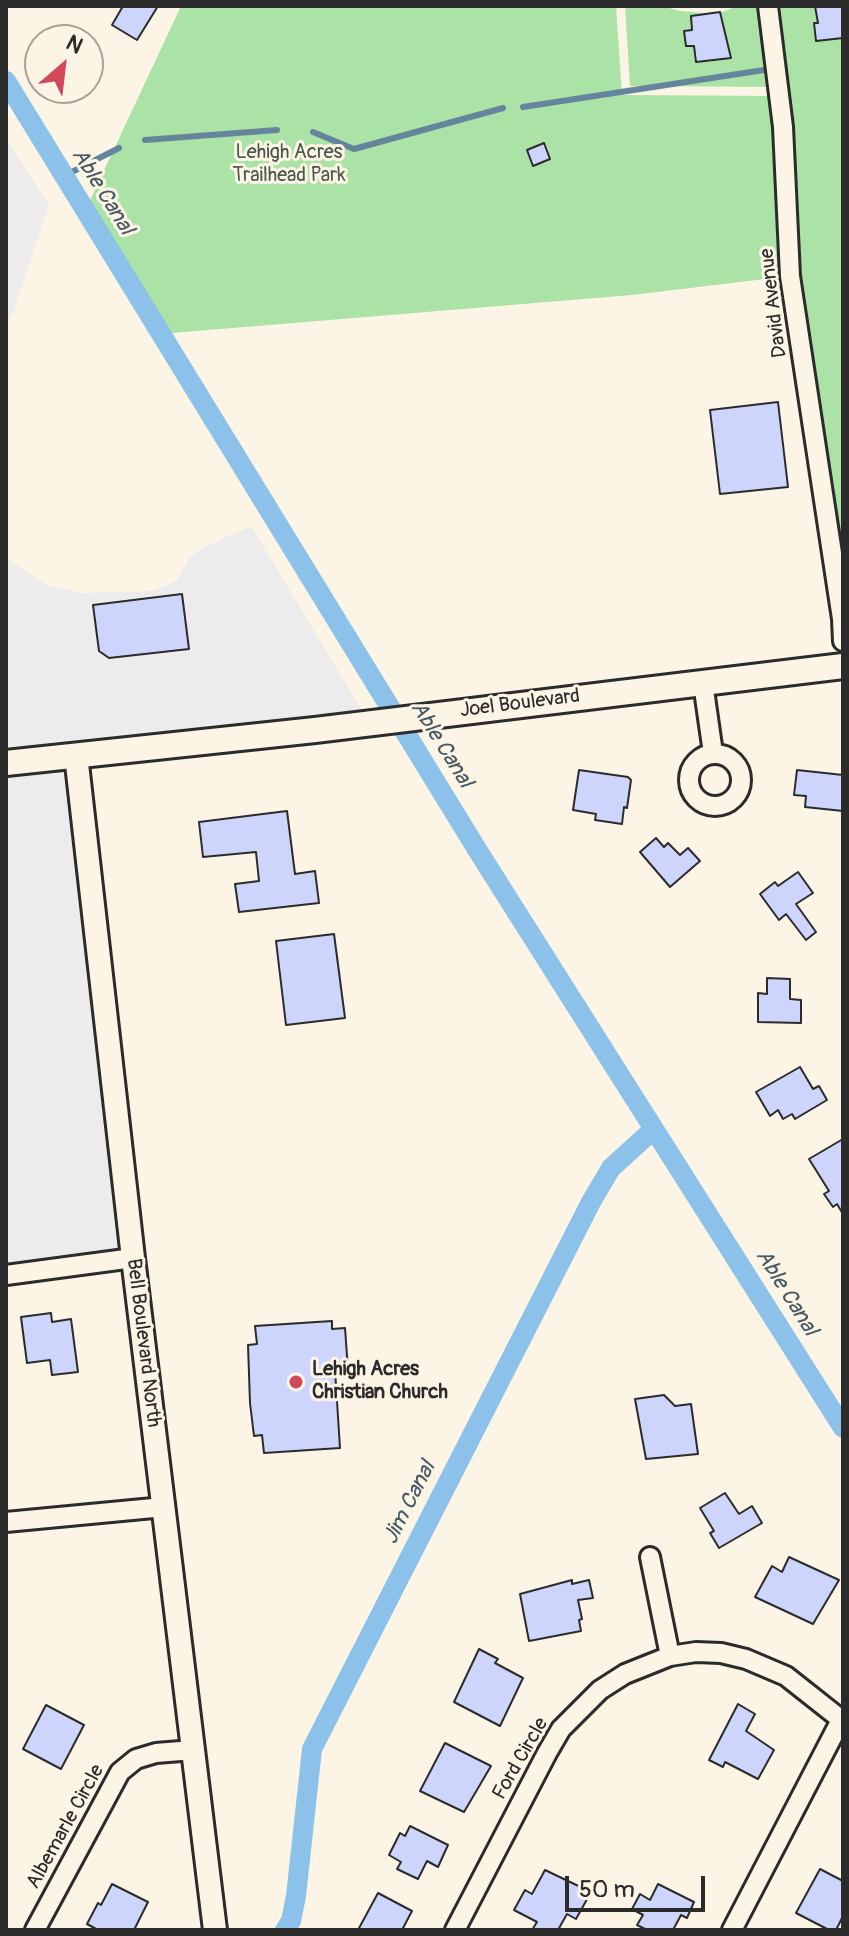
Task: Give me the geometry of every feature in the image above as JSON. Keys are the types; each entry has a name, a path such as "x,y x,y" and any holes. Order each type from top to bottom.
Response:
{"main road":[{"name":"Joel Boulevard","path":"6,763 361,725 843,666"}],"street":[{"name":"David Avenue","path":"768,6 783,127 790,276 843,641"},
{"path":"703,683 713,753"},
{"name":"Bell Boulevard North","path":"76,755 133,1258 215,1930"},
{"path":"6,1275 133,1258"},
{"path":"6,1522 164,1507"},
{"path":"650,1557 670,1656"},
{"name":"Ford Circle","path":"455,1930 561,1729 600,1690 634,1670 670,1656 696,1652 721,1653 766,1666 805,1688 842,1720"},
{"path":"732,1930 842,1720"},
{"name":"Albemarle Circle","path":"35,1930 120,1772 136,1759 156,1753 193,1750"}],"shaded area":[{"path":"6,138 49,205 14,310 6,324"},
{"path":"251,526 364,714 6,753 6,558 47,585 82,593 154,591 177,580 189,558 202,548"},
{"path":"67,767 124,1267 6,1278 6,775"}],"green space":[{"name":"Lehigh Acres Trailhead Park","path":"181,6 616,6 622,95 779,96 790,276 632,295 160,334 85,211"},
{"path":"625,6 662,6 717,14 738,6 843,6 843,577 798,257 780,87 630,86"}],"building":[{"path":"123,6 158,6 137,40 112,25"},
{"path":"815,6 843,6 843,38 816,41 814,23 818,23"},
{"path":"720,12 731,58 696,62 694,46 686,46 684,31 692,30 691,16"},
{"path":"544,143 550,159 533,166 527,150"},
{"path":"778,402 788,487 720,494 710,410"},
{"path":"182,594 189,649 109,658 99,651 93,605"},
{"path":"579,770 631,780 622,824 595,820 596,814 573,810"},
{"path":"797,770 843,775 843,811 805,807 806,796 794,795"},
{"path":"287,811 295,874 315,871 319,903 239,912 235,884 259,881 256,852 203,857 199,822"},
{"path":"656,838 664,847 668,843 680,855 688,848 700,861 670,887 640,852"},
{"path":"798,872 813,893 796,904 816,932 806,940 786,914 779,920 760,894 775,882 778,886"},
{"path":"334,934 345,1018 286,1025 276,941"},
{"path":"767,978 790,979 790,999 801,1000 801,1023 758,1022 758,993 767,994"},
{"path":"800,1067 813,1089 819,1086 827,1100 795,1119 792,1114 783,1119 778,1110 770,1116 756,1092"},
{"path":"843,1139 843,1214 837,1204 833,1207 824,1194 829,1191 809,1159"},
{"path":"51,1313 52,1322 71,1319 78,1372 52,1375 50,1360 27,1363 21,1317"},
{"path":"332,1321 332,1329 345,1328 348,1369 335,1370 340,1448 264,1453 262,1435 254,1436 250,1403 248,1345 257,1344 255,1326"},
{"path":"664,1395 675,1406 691,1404 698,1454 646,1459 635,1399"},
{"path":"725,1493 739,1514 752,1506 762,1523 719,1548 710,1533 714,1531 700,1508"},
{"path":"789,1557 839,1580 813,1624 755,1597 772,1566 782,1572"},
{"path":"572,1580 572,1584 589,1580 593,1598 578,1600 581,1631 529,1641 520,1594"},
{"path":"479,1649 498,1659 495,1663 523,1678 500,1726 454,1702"},
{"path":"738,1704 755,1714 746,1731 774,1750 758,1779 725,1762 723,1767 709,1760"},
{"path":"46,1705 84,1725 61,1769 23,1749"},
{"path":"445,1743 491,1766 464,1812 420,1791"},
{"path":"410,1826 448,1845 438,1867 427,1861 418,1879 397,1869 401,1862 389,1855 400,1833 405,1836"},
{"path":"820,1869 843,1881 843,1916 836,1930 829,1930 796,1913"},
{"path":"545,1870 591,1892 576,1919 567,1914 558,1930 532,1930 537,1922 514,1910 525,1890 532,1894"},
{"path":"112,1884 148,1902 134,1930 98,1930 87,1924"},
{"path":"658,1884 694,1902 687,1918 681,1915 673,1930 647,1930 637,1925 643,1915 632,1909 640,1894 650,1900"},
{"path":"378,1893 412,1911 402,1930 358,1930"}],"waterway":[{"path":"523,107 764,70"},
{"name":"Able Canal","path":"6,81 478,851 843,1428"},
{"path":"313,132 354,149 503,108"},
{"path":"145,140 277,130"},
{"path":"64,176 119,148"},
{"name":"Jim Canal","path":"285,1930 291,1921 296,1896 312,1749 591,1202 611,1168 654,1129"}],"place":[{"name":"Lehigh Acres Christian Church","path":"296,1382"}]}
